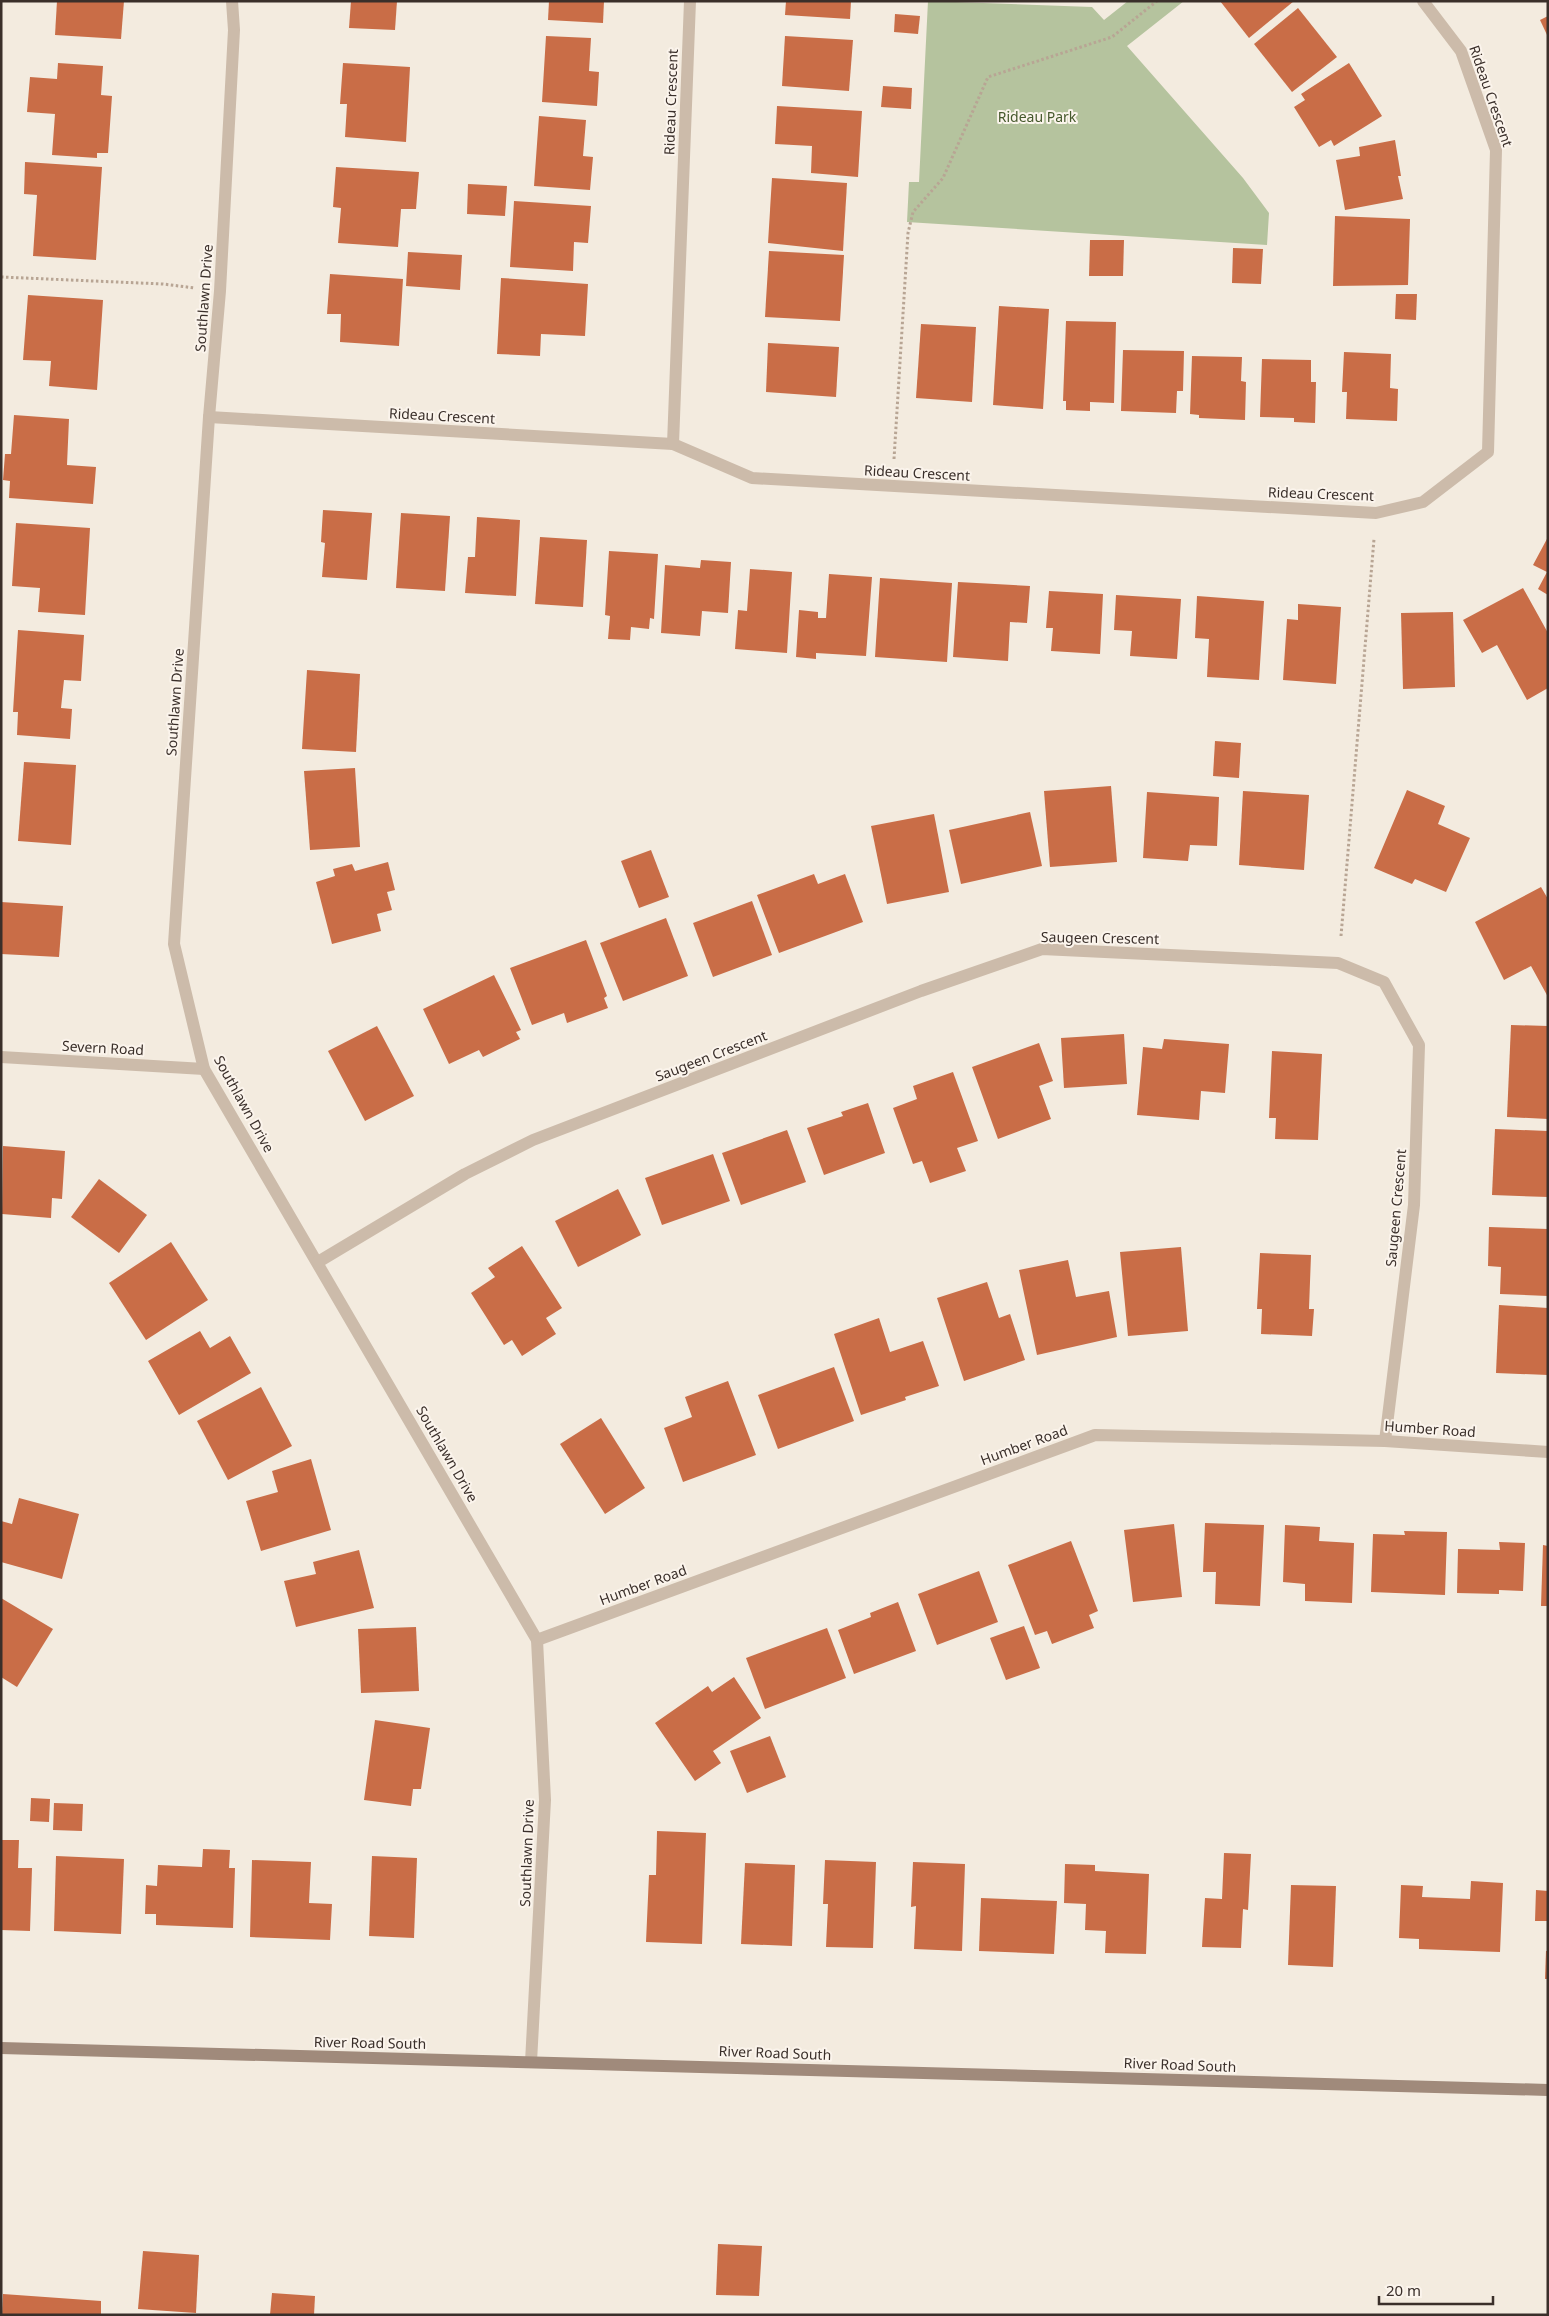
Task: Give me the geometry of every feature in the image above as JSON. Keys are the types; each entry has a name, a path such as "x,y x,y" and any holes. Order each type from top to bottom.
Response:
{"street":[{"name":"Southlawn Drive","path":"232,1 234,30 220,291 209,417 174,944 204,1069 537,1640 545,1800 531,2062"},
{"name":"Rideau Crescent","path":"673,444 690,1"},
{"name":"Rideau Crescent","path":"209,417 673,444 752,478 1376,513 1423,502 1488,452 1496,150 1462,51 1423,1"},
{"name":"Saugeen Crescent","path":"318,1262 465,1174 533,1140 921,991 1042,949 1338,963 1384,982 1420,1046 1414,1205 1385,1441"},
{"name":"Severn Road","path":"1,1057 204,1069"},
{"name":"Humber Road","path":"537,1640 1095,1435 1385,1441 1548,1452"},
{"name":"River Road South","path":"1,2048 1548,2090"}],"path":[{"path":"892,486 908,233 913,212 943,178 988,77 1112,37 1157,1"},
{"path":"1,277 163,284 220,291"},
{"path":"1338,963 1376,513"}],"green space":[{"name":"Rideau Park","path":"928,1 1092,7 1104,20 1128,1 1184,1 1127,46 1243,178 1269,213 1267,245 907,222 909,182 919,182"}],"building":[{"path":"57,1 124,1 121,39 55,35"},
{"path":"351,1 397,1 395,30 349,28"},
{"path":"549,1 604,1 603,23 548,20"},
{"path":"786,1 851,1 850,19 785,15"},
{"path":"1220,1 1294,1 1249,38"},
{"path":"1298,8 1337,57 1292,92 1254,44"},
{"path":"895,14 920,16 918,34 894,32"},
{"path":"1548,16 1548,37 1540,20"},
{"path":"546,36 591,38 589,71 599,72 597,106 542,102"},
{"path":"785,36 853,40 849,91 782,86"},
{"path":"58,63 103,66 101,95 112,96 108,153 97,153 97,158 52,155 55,114 27,112 30,77 57,79"},
{"path":"343,63 410,67 406,142 345,137 347,104 340,104"},
{"path":"1349,63 1382,116 1334,146 1331,140 1319,147 1294,107 1305,100 1301,94"},
{"path":"883,86 912,88 911,109 881,107"},
{"path":"777,106 862,111 858,177 811,173 812,146 775,144"},
{"path":"539,116 586,120 583,156 593,157 590,190 534,186"},
{"path":"1395,140 1401,176 1398,176 1403,199 1345,210 1336,160 1360,156 1359,147"},
{"path":"25,162 102,167 96,260 33,256 37,195 24,194"},
{"path":"336,167 419,172 416,209 401,209 398,247 338,243 341,208 333,207"},
{"path":"772,178 847,183 843,251 768,243"},
{"path":"468,184 507,186 505,216 467,214"},
{"path":"514,201 591,206 588,243 574,242 573,271 510,267"},
{"path":"1335,216 1410,219 1408,285 1333,286"},
{"path":"1090,240 1124,240 1123,276 1089,276"},
{"path":"1233,248 1263,249 1261,284 1232,283"},
{"path":"769,251 844,255 840,321 765,317"},
{"path":"408,252 462,255 460,290 406,286"},
{"path":"330,274 403,279 399,346 340,342 341,314 327,314"},
{"path":"501,278 588,284 585,336 541,334 540,356 497,354"},
{"path":"1396,294 1417,294 1416,320 1395,319"},
{"path":"28,295 103,300 97,390 49,386 51,361 23,360"},
{"path":"999,306 1049,309 1043,409 993,405"},
{"path":"1066,321 1116,322 1114,403 1090,402 1090,411 1066,410 1066,401 1063,401"},
{"path":"921,324 976,327 972,402 916,398"},
{"path":"768,343 839,347 836,397 766,392"},
{"path":"1123,350 1184,351 1183,391 1177,391 1176,413 1121,411"},
{"path":"1344,352 1391,354 1390,388 1398,389 1397,421 1346,419 1347,392 1342,392"},
{"path":"1192,356 1242,357 1241,381 1246,382 1245,420 1199,418 1199,415 1190,414"},
{"path":"1262,359 1311,360 1311,382 1316,382 1315,423 1294,422 1294,418 1260,417"},
{"path":"14,415 69,419 67,465 96,467 93,504 9,498 10,481 3,480 5,454 11,454"},
{"path":"323,510 372,513 367,580 322,577 325,543 321,542"},
{"path":"401,513 450,516 445,591 396,588"},
{"path":"477,517 520,520 516,596 465,593 468,557 475,557"},
{"path":"16,523 90,528 85,615 38,612 40,588 12,586"},
{"path":"540,537 587,540 583,607 535,604"},
{"path":"1548,537 1548,595 1538,589 1547,572 1533,565"},
{"path":"609,551 658,554 654,619 650,618 649,629 631,627 630,640 608,639 610,616 605,615"},
{"path":"701,560 731,562 728,613 702,611 700,636 661,633 665,565 700,568"},
{"path":"750,569 792,572 787,653 735,649 738,610 747,611"},
{"path":"829,574 872,577 866,656 816,653 816,659 796,657 799,610 818,612 818,618 826,618"},
{"path":"880,578 952,583 947,662 875,657"},
{"path":"958,582 1030,586 1027,623 1010,622 1008,661 953,657"},
{"path":"1523,588 1548,633 1548,688 1527,700 1497,645 1482,653 1463,620"},
{"path":"1049,591 1103,594 1100,654 1051,651 1053,628 1046,628"},
{"path":"1116,595 1181,599 1177,659 1130,656 1132,631 1114,630"},
{"path":"1197,596 1264,601 1259,680 1207,677 1209,639 1195,638"},
{"path":"1298,604 1341,607 1336,684 1283,680 1287,619 1298,620"},
{"path":"1453,612 1455,687 1403,689 1401,613"},
{"path":"18,630 84,635 81,681 64,680 61,708 72,709 70,739 17,735 18,712 13,712"},
{"path":"307,670 360,674 356,752 302,749"},
{"path":"1215,741 1241,743 1239,778 1213,776"},
{"path":"24,762 76,765 71,845 18,841"},
{"path":"355,768 360,847 310,850 304,771"},
{"path":"1111,786 1117,862 1050,867 1044,791"},
{"path":"1407,790 1445,806 1438,824 1470,838 1446,892 1415,879 1412,884 1374,868"},
{"path":"1243,791 1309,795 1304,870 1239,865"},
{"path":"1147,792 1219,797 1217,846 1190,845 1188,861 1143,858"},
{"path":"1030,812 1042,866 961,884 949,830"},
{"path":"934,814 949,892 887,904 871,826"},
{"path":"651,850 669,897 639,908 621,861"},
{"path":"388,862 395,890 387,892 392,910 377,914 381,931 332,944 316,882 335,876 333,869 352,864 355,871"},
{"path":"814,874 818,884 845,874 863,922 779,953 757,895"},
{"path":"1541,887 1548,899 1548,997 1531,966 1504,980 1475,922"},
{"path":"752,901 772,955 713,977 693,923"},
{"path":"1,902 63,906 59,957 1,954"},
{"path":"666,918 688,976 623,1001 600,943"},
{"path":"586,940 607,996 604,998 608,1008 567,1023 564,1013 532,1025 510,968"},
{"path":"494,975 521,1030 516,1032 520,1039 483,1057 479,1050 449,1064 423,1009"},
{"path":"1511,1025 1548,1026 1548,1119 1507,1117"},
{"path":"377,1026 414,1096 365,1121 328,1051"},
{"path":"1124,1034 1127,1084 1064,1088 1061,1038"},
{"path":"1164,1039 1229,1044 1225,1093 1201,1091 1199,1120 1137,1115 1143,1047 1162,1049"},
{"path":"1039,1043 1053,1081 1039,1086 1051,1119 998,1139 972,1067"},
{"path":"1272,1051 1322,1054 1318,1140 1275,1139 1276,1118 1269,1118"},
{"path":"953,1072 978,1141 957,1148 966,1171 930,1183 922,1161 913,1164 893,1108 917,1099 913,1086"},
{"path":"868,1103 885,1153 824,1175 807,1128 843,1116 841,1112"},
{"path":"1495,1129 1548,1131 1548,1197 1492,1195"},
{"path":"787,1130 806,1182 741,1205 722,1153"},
{"path":"3,1146 65,1151 62,1199 52,1198 51,1218 2,1214"},
{"path":"713,1154 730,1201 662,1225 645,1178"},
{"path":"99,1179 147,1215 119,1253 71,1217"},
{"path":"618,1189 641,1235 578,1267 555,1221"},
{"path":"1489,1227 1548,1229 1548,1296 1500,1294 1501,1267 1488,1266"},
{"path":"171,1242 208,1300 146,1340 109,1283"},
{"path":"522,1246 562,1308 546,1318 556,1334 522,1356 512,1340 504,1345 471,1293 495,1277 488,1268"},
{"path":"1181,1247 1188,1331 1128,1336 1120,1252"},
{"path":"1260,1253 1311,1255 1309,1309 1314,1309 1312,1336 1261,1334 1262,1309 1257,1309"},
{"path":"1068,1260 1076,1297 1109,1291 1117,1337 1037,1355 1019,1270"},
{"path":"987,1282 999,1318 1010,1314 1025,1360 964,1381 937,1298"},
{"path":"1499,1305 1548,1308 1548,1375 1496,1373"},
{"path":"879,1318 890,1352 923,1341 939,1386 905,1397 906,1400 861,1415 834,1334"},
{"path":"200,1331 210,1348 230,1336 251,1373 179,1415 148,1361"},
{"path":"834,1367 854,1421 778,1449 758,1395"},
{"path":"728,1381 756,1455 683,1482 664,1428 692,1417 685,1397"},
{"path":"261,1387 292,1446 228,1480 197,1421"},
{"path":"601,1418 645,1488 605,1514 560,1444"},
{"path":"311,1459 331,1530 261,1551 246,1501 278,1492 272,1471"},
{"path":"19,1498 79,1514 62,1579 1,1562 1,1521 12,1524"},
{"path":"1205,1523 1264,1525 1260,1606 1215,1604 1216,1572 1203,1572"},
{"path":"1174,1524 1182,1597 1133,1602 1124,1530"},
{"path":"1285,1525 1320,1527 1319,1541 1354,1543 1352,1603 1305,1601 1305,1584 1283,1582"},
{"path":"1404,1531 1447,1532 1445,1595 1371,1592 1373,1534 1405,1535"},
{"path":"1071,1541 1098,1611 1089,1615 1094,1628 1052,1644 1047,1631 1035,1635 1008,1565"},
{"path":"1499,1542 1525,1543 1523,1591 1499,1590 1499,1594 1457,1593 1458,1549 1500,1550"},
{"path":"1543,1545 1548,1546 1548,1606 1541,1606"},
{"path":"359,1550 374,1608 296,1627 284,1581 316,1574 313,1562"},
{"path":"979,1571 998,1622 937,1645 918,1594"},
{"path":"1,1598 53,1629 17,1687 1,1677"},
{"path":"898,1602 916,1651 854,1674 838,1630 871,1617 870,1613"},
{"path":"1024,1626 1040,1668 1006,1680 990,1638"},
{"path":"416,1627 419,1691 361,1693 358,1629"},
{"path":"827,1628 846,1678 765,1709 746,1658"},
{"path":"734,1677 761,1718 713,1751 721,1763 695,1781 655,1723 708,1686 712,1692"},
{"path":"375,1720 430,1728 421,1789 413,1789 411,1806 364,1800"},
{"path":"770,1736 786,1777 747,1793 730,1751"},
{"path":"31,1798 50,1799 49,1822 30,1821"},
{"path":"54,1803 83,1804 82,1831 53,1830"},
{"path":"657,1831 706,1833 702,1944 646,1942 649,1875 656,1875"},
{"path":"1,1840 19,1840 18,1868 32,1868 30,1931 1,1930"},
{"path":"203,1849 230,1850 229,1868 235,1868 233,1928 156,1925 156,1914 145,1914 146,1885 157,1886 158,1865 202,1867"},
{"path":"1224,1853 1251,1854 1248,1910 1243,1909 1241,1948 1202,1947 1205,1898 1222,1899"},
{"path":"56,1856 124,1859 121,1934 54,1931"},
{"path":"372,1856 417,1858 414,1938 369,1936"},
{"path":"252,1860 311,1862 309,1903 332,1904 330,1940 250,1937"},
{"path":"825,1860 876,1862 873,1948 826,1947 828,1904 823,1904"},
{"path":"913,1862 965,1864 962,1951 914,1949 916,1906 911,1907"},
{"path":"745,1863 795,1865 792,1946 741,1944"},
{"path":"1065,1864 1095,1865 1095,1871 1149,1874 1146,1954 1105,1953 1106,1931 1085,1930 1086,1904 1064,1903"},
{"path":"1471,1881 1503,1883 1500,1952 1419,1949 1419,1939 1399,1938 1401,1885 1423,1886 1422,1897 1470,1899"},
{"path":"1291,1885 1336,1886 1333,1967 1288,1965"},
{"path":"1536,1890 1548,1891 1548,1921 1535,1921"},
{"path":"981,1898 1057,1901 1054,1954 979,1951"},
{"path":"1546,1951 1548,1951 1548,1979 1545,1979"},
{"path":"718,2244 762,2246 759,2296 716,2295"},
{"path":"143,2251 199,2255 196,2313 138,2309"},
{"path":"272,2293 315,2296 314,2315 270,2315"},
{"path":"3,2294 101,2301 101,2315 2,2315"}]}
